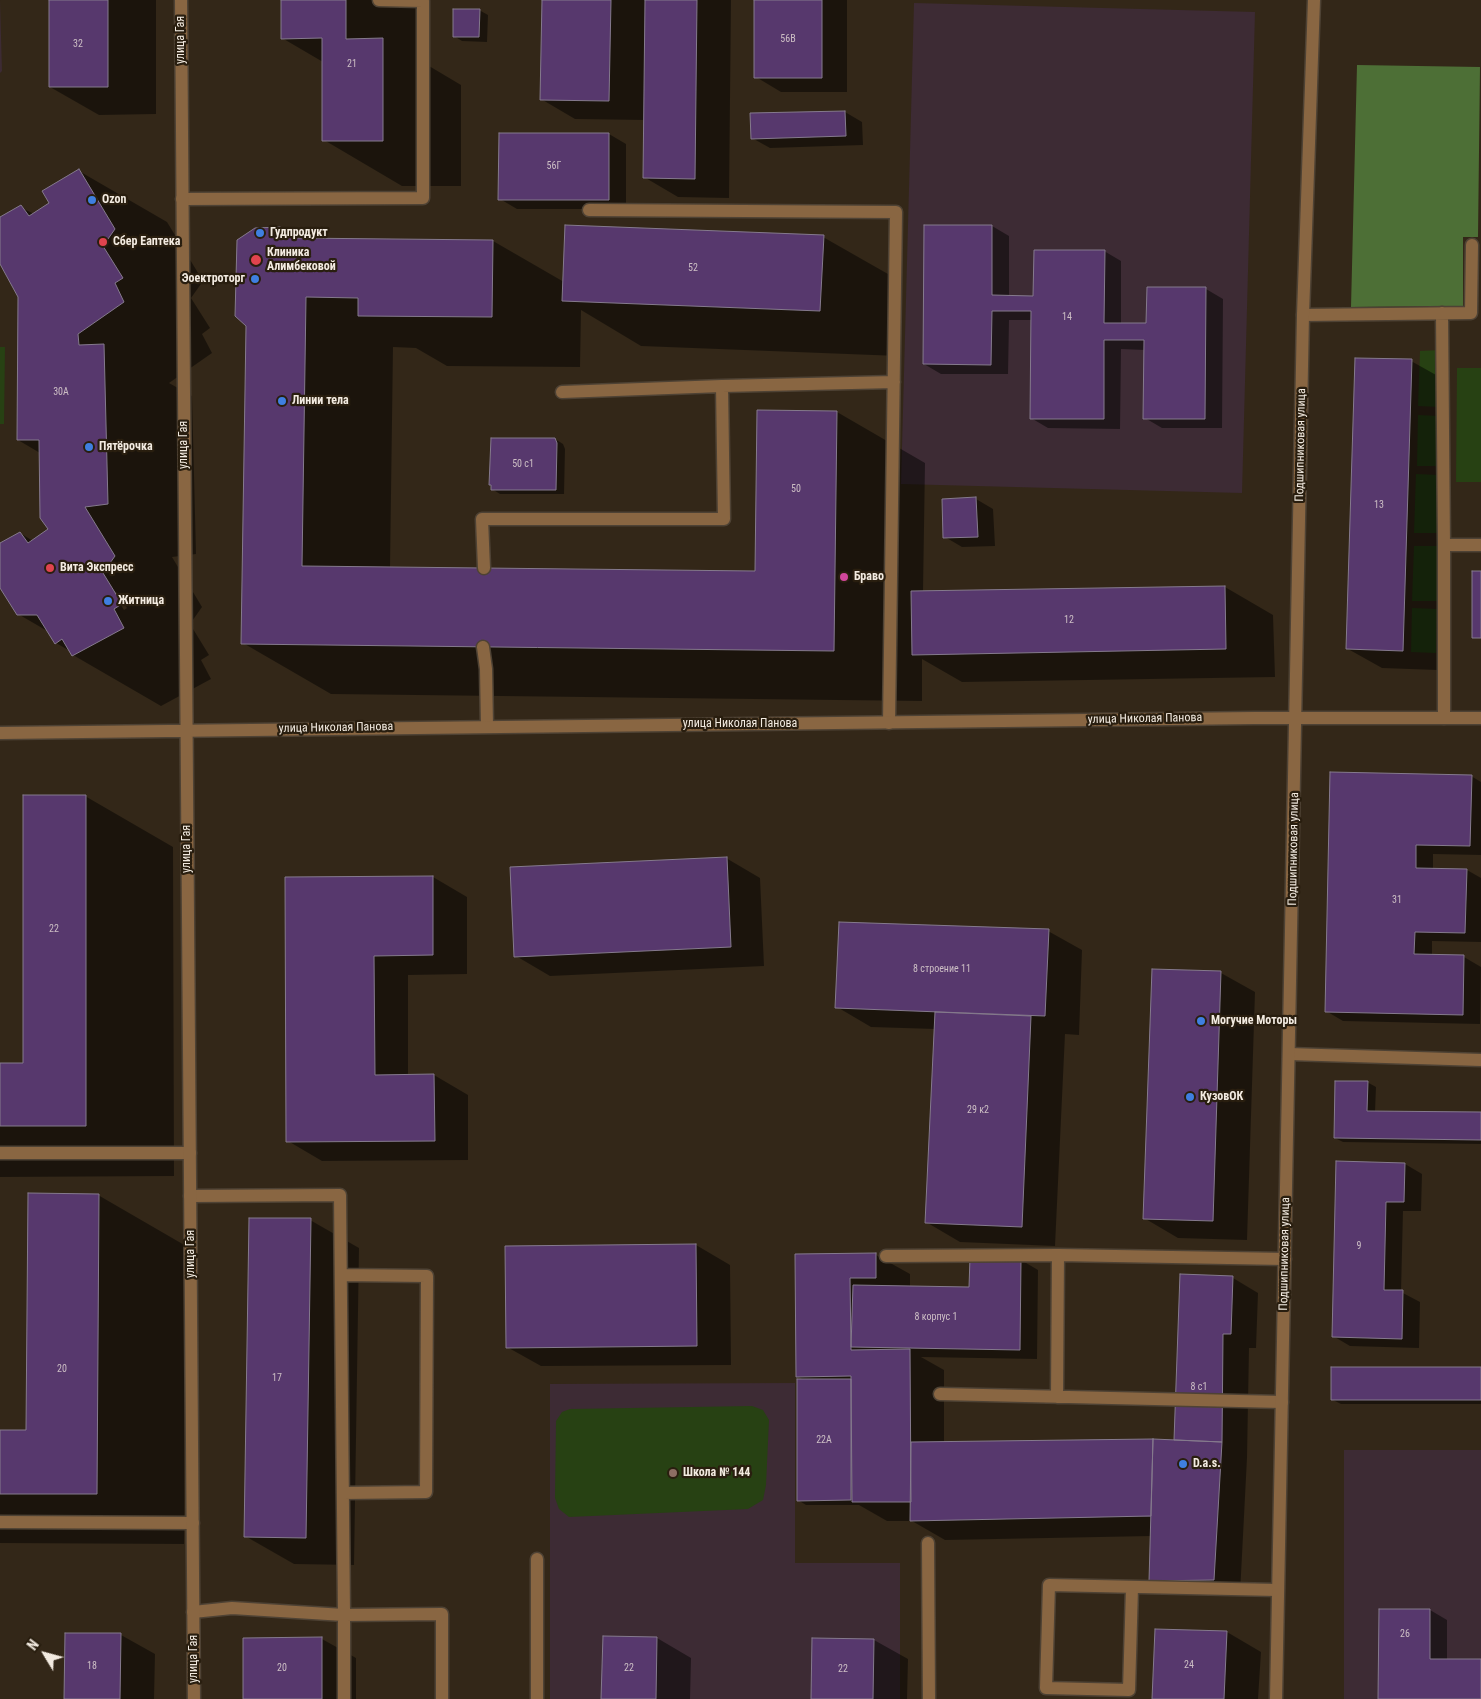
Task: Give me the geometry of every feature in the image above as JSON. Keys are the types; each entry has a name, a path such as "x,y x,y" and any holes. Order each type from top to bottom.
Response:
{"street":[{"name":"улица Гая","path":"180,0 194,1699"},
{"path":"182,199 423,198 423,1 379,0"},
{"name":"Подшипниковая улица","path":"1276,1699 1297,719 1303,315 1314,0"},
{"path":"589,210 896,212 889,723"},
{"path":"1303,315 1471,313 1472,245"},
{"path":"1442,313 1444,718"},
{"path":"562,392 894,382"},
{"path":"484,568 482,519 724,519 722,386"},
{"path":"1444,545 1481,544"},
{"path":"483,647 486,669 487,726"},
{"name":"улица Николая Панова","path":"0,733 487,726 1481,718"},
{"path":"1289,1054 1481,1060"},
{"path":"0,1153 190,1153"},
{"path":"190,1196 340,1195 344,1699"},
{"path":"1057,1397 1058,1255"},
{"path":"886,1256 1058,1255 1285,1258"},
{"path":"341,1275 427,1276 426,1492 343,1493"},
{"path":"940,1394 1282,1402"},
{"path":"0,1522 193,1523"},
{"path":"928,1543 929,1699"},
{"path":"537,1559 537,1699"},
{"path":"1132,1588 1129,1690 1046,1688 1050,1585 1277,1590"},
{"path":"193,1612 232,1608 344,1615 442,1614 442,1699"}],"shaded area":[{"path":"0,0 2,71 0,73"},
{"path":"914,3 1255,12 1242,493 901,484"},
{"name":"Школа № 144","path":"795,1383 795,1563 900,1563 900,1699 550,1699 550,1384"},
{"path":"1344,1450 1481,1450 1481,1699 1344,1699"}],"green space":[{"path":"1357,65 1480,67 1478,237 1463,237 1463,306 1351,307"},
{"path":"0,347 5,347 4,424 0,424"},
{"path":"1440,350 1439,407 1418,406 1420,351"},
{"path":"1457,368 1481,368 1481,482 1456,482"},
{"path":"1418,415 1439,416 1438,466 1417,466"},
{"path":"1416,474 1438,475 1438,533 1414,533"},
{"path":"1414,546 1438,546 1437,601 1412,601"},
{"path":"1412,608 1437,609 1436,653 1411,652"},
{"path":"752,1406 763,1410 769,1420 766,1485 763,1500 748,1509 569,1517 559,1509 555,1498 556,1421 562,1412 570,1409"}],"building":[{"path":"49,0 108,0 108,87 49,87"},
{"path":"281,0 346,0 346,39 383,38 383,141 322,141 322,38 281,39"},
{"path":"542,0 611,0 609,101 540,100"},
{"path":"645,0 697,0 695,179 643,178"},
{"path":"754,0 822,0 822,78 754,78"},
{"path":"453,9 480,9 479,37 453,37"},
{"path":"845,111 846,136 751,139 750,113"},
{"path":"499,133 609,133 609,200 498,200"},
{"path":"79,169 115,229 103,246 123,278 115,283 124,302 78,334 79,345 104,344 108,504 85,507 115,556 103,573 122,604 114,609 124,628 72,656 62,639 55,644 37,615 17,615 0,588 0,543 20,532 28,543 48,529 40,518 39,440 17,440 18,297 0,264 0,217 21,205 29,216 49,203 42,191"},
{"path":"565,225 824,235 820,311 562,301"},
{"path":"924,225 992,225 992,295 1033,296 1034,250 1105,250 1104,323 1146,323 1147,287 1206,287 1205,419 1143,419 1144,340 1104,340 1104,419 1030,419 1031,311 992,311 991,365 923,364"},
{"path":"280,227 293,238 493,240 492,317 358,316 358,298 306,297 302,566 755,571 757,410 837,411 834,651 241,644 246,326 235,316 237,240 255,228"},
{"path":"1355,358 1412,359 1403,651 1346,649"},
{"path":"491,438 555,438 557,443 556,490 491,490 491,485 489,485"},
{"path":"976,497 978,537 943,538 942,499"},
{"path":"1472,571 1481,571 1481,638 1472,638"},
{"path":"1225,586 1226,649 912,655 911,591"},
{"path":"1330,772 1472,775 1470,846 1416,845 1416,868 1467,869 1465,933 1415,932 1414,954 1464,955 1463,1015 1325,1012"},
{"path":"23,795 86,795 86,1126 0,1126 0,1063 23,1063"},
{"path":"727,857 731,947 514,957 510,867"},
{"path":"433,876 433,955 374,956 375,1075 434,1074 435,1141 286,1142 285,877"},
{"path":"839,922 1049,929 1045,1016 835,1008"},
{"path":"1152,969 1221,971 1213,1221 1143,1219"},
{"path":"935,1012 1031,1016 1022,1227 925,1223"},
{"path":"1335,1081 1368,1081 1367,1111 1481,1112 1481,1140 1334,1138"},
{"path":"1336,1161 1405,1163 1404,1202 1386,1202 1384,1290 1403,1290 1402,1339 1332,1337"},
{"path":"28,1193 99,1194 97,1494 0,1494 0,1430 26,1430"},
{"path":"249,1218 311,1218 306,1538 244,1537"},
{"path":"696,1244 697,1346 506,1348 505,1246"},
{"path":"876,1253 876,1278 850,1278 851,1350 910,1349 911,1502 852,1502 851,1376 796,1377 795,1254"},
{"path":"970,1258 1021,1259 1020,1350 851,1347 853,1285 969,1287"},
{"path":"1180,1274 1233,1276 1231,1334 1223,1334 1222,1442 1174,1440"},
{"path":"1331,1367 1481,1367 1481,1400 1331,1400"},
{"path":"797,1379 851,1379 851,1500 797,1501"},
{"path":"1153,1439 1151,1516 910,1521 911,1442"},
{"path":"1153,1439 1222,1442 1214,1580 1149,1581"},
{"path":"1379,1609 1430,1609 1430,1659 1481,1659 1481,1699 1378,1699"},
{"path":"1155,1629 1227,1631 1224,1699 1152,1699"},
{"path":"65,1633 121,1633 120,1699 64,1699"},
{"path":"603,1636 657,1637 656,1699 601,1699"},
{"path":"322,1637 322,1699 243,1699 243,1638"},
{"path":"812,1638 874,1639 873,1699 811,1699"}],"place":[{"name":"Ozon","path":"92,200"},
{"name":"Гудпродукт","path":"260,233"},
{"name":"Сбер Еаптека","path":"103,242"},
{"name":"Клиника Алимбековой","path":"256,260"},
{"name":"Эоектроторг","path":"255,279"},
{"name":"Линии тела","path":"282,401"},
{"name":"Пятёрочка","path":"89,447"},
{"name":"Вита Экспресс","path":"50,568"},
{"name":"Браво","path":"844,577"},
{"name":"Житница","path":"108,601"},
{"name":"Могучие Моторы","path":"1201,1021"},
{"name":"КузовОК","path":"1190,1097"},
{"name":"D.a.s.","path":"1183,1464"},
{"name":"Школа № 144","path":"673,1473"}]}
